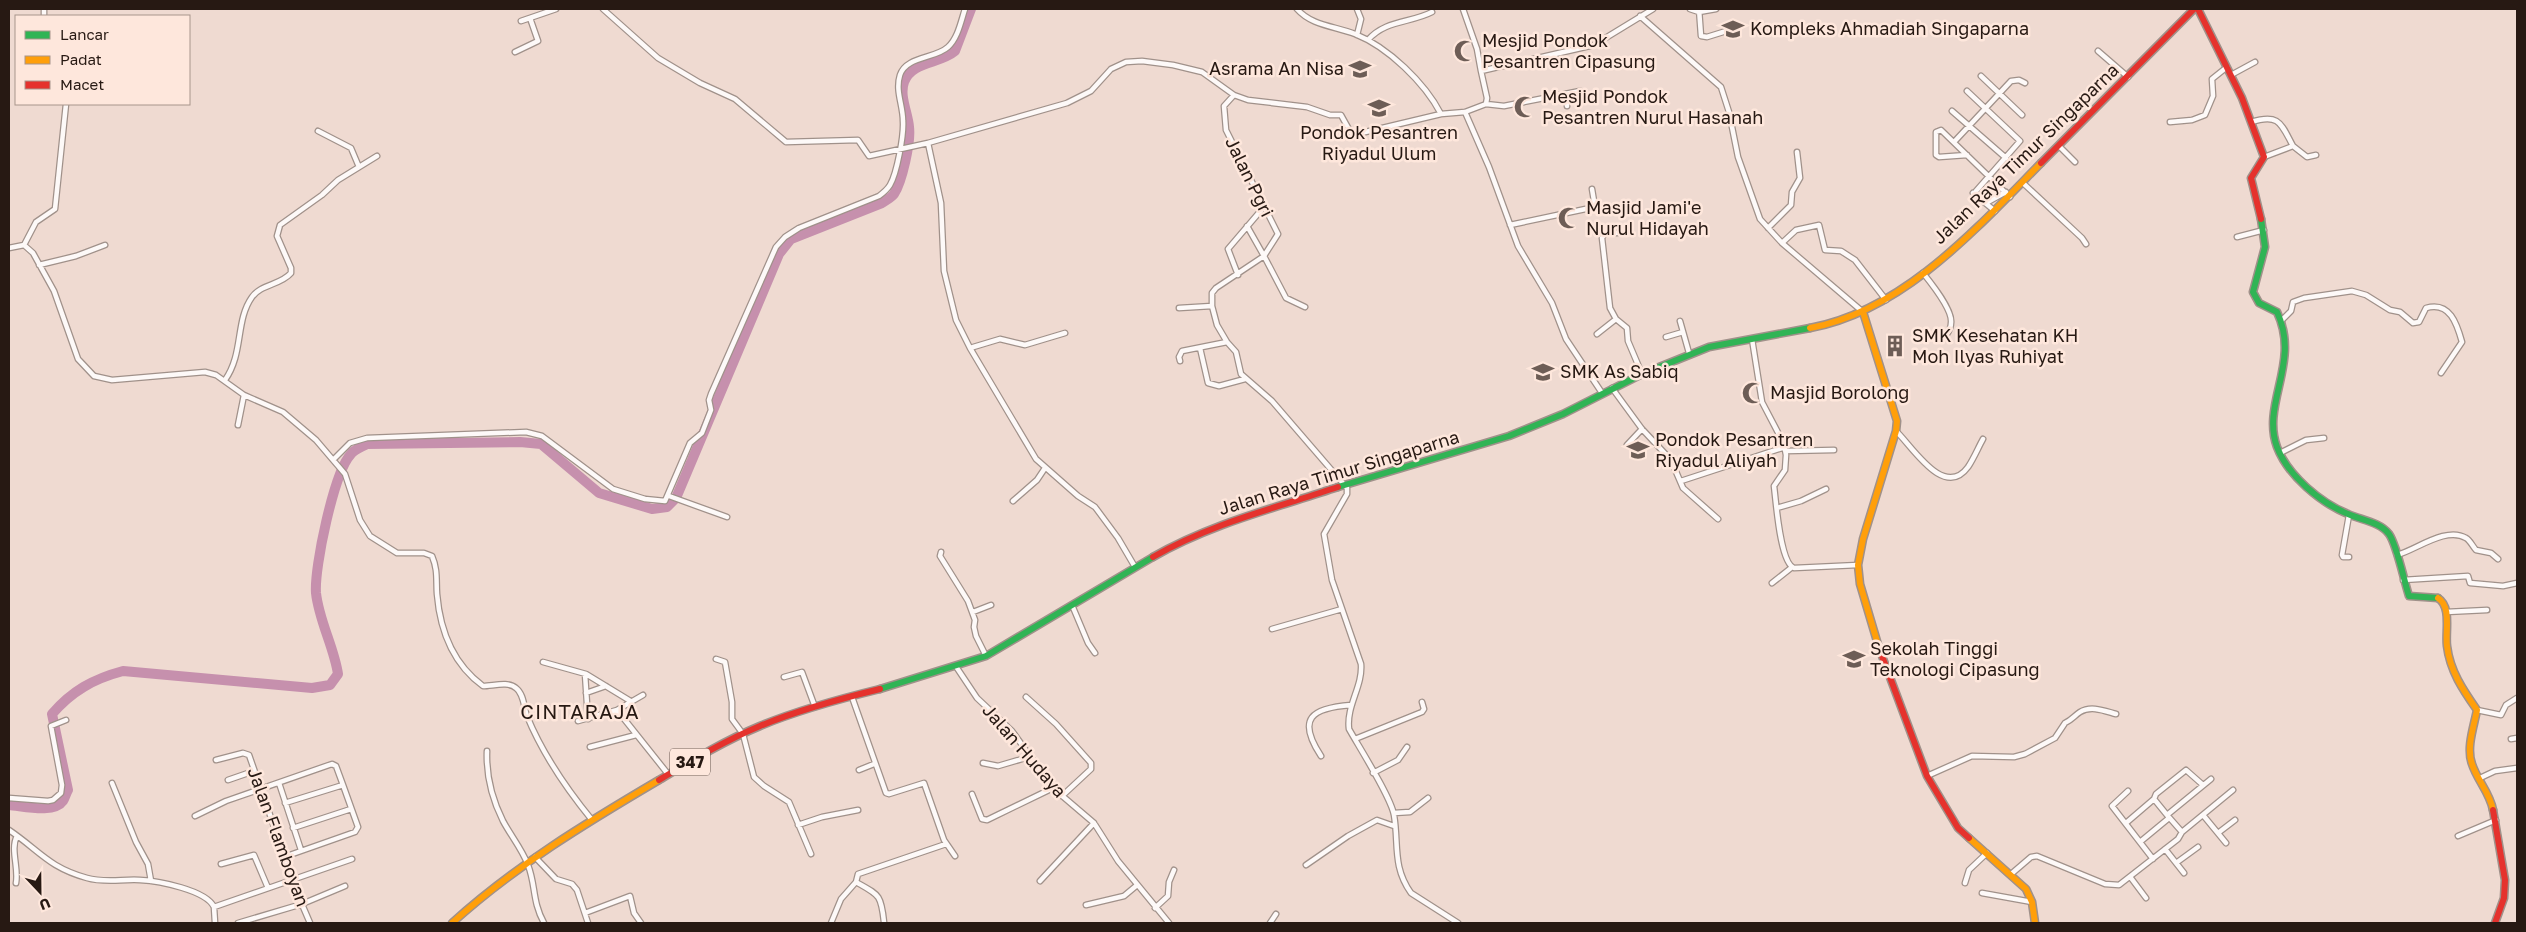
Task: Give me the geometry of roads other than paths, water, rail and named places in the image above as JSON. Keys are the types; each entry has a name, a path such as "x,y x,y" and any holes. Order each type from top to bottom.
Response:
{"main road":[{"name":"Jalan Raya Timur Singaparna","path":"452,923 472,903 535,857 668,774 742,734 777,719 959,667 986,656 1174,545 1220,526 1345,484 1509,436 1563,414 1612,388 1689,354 1727,342 1827,325 1863,312 1886,300 1923,273 1995,211 2008,195 2023,183 2060,146 2194,9"},
{"path":"2198,9 2231,75 2264,157 2251,178 2264,230 2262,261 2253,292 2257,302 2261,306 2277,312 2281,321 2286,352 2275,413 2274,431 2280,453 2302,481 2324,501 2349,515 2384,528 2390,535 2409,596 2440,598 2445,604 2447,647 2453,674 2477,710 2470,750 2471,763 2492,802 2497,820 2505,880 2504,898 2496,923"},
{"path":"1863,312 1896,416 1896,431 1863,538 1858,565 1860,584 1883,662 1927,776 1954,823 2026,889 2032,902 2035,923"}],"street":[{"path":"521,21 556,9"},
{"path":"603,9 658,58 700,83 735,99 786,142 858,140 869,156 910,148 1027,115 1085,96 1111,69 1126,62 1142,61 1165,64 1202,72 1234,95 1248,100 1307,107 1330,115 1341,115 1351,133 1357,134 1441,114 1465,112 1486,104 1504,106 1580,91"},
{"path":"336,461 350,443 367,438 526,432 542,436 613,488 658,502 665,501 670,497 690,443 702,433 711,410 709,400 711,394 776,247 785,237 800,228 866,202 885,191 893,178 903,120 897,86 900,73 906,66 942,52 949,46 956,34 965,9"},
{"path":"1297,9 1305,19 1357,34 1383,48 1431,96 1441,114"},
{"path":"1357,9 1361,19 1357,34"},
{"path":"1463,9 1477,49 1487,98 1486,104"},
{"path":"1481,70 1594,45 1653,9"},
{"path":"1690,9 1716,9"},
{"path":"1699,10 1701,36 1707,37 1736,28"},
{"path":"1368,40 1396,21 1408,21 1432,12"},
{"path":"1640,16 1666,42 1721,87 1747,188 1760,219 1782,243 1863,312"},
{"path":"515,52 538,40 530,18"},
{"path":"2098,52 2128,77"},
{"path":"2231,75 2255,62"},
{"path":"2170,122 2192,120 2205,115 2213,96 2212,79 2227,67"},
{"path":"1981,76 2022,115"},
{"path":"1954,142 2011,81 2019,80 2025,83"},
{"path":"1967,91 2020,142 1974,192 1995,211"},
{"path":"1566,94 1567,106"},
{"name":"Jalan Pgri","path":"1234,95 1224,106 1226,130 1263,208 1278,234 1264,256"},
{"path":"24,245 36,222 55,209 66,105"},
{"path":"1952,111 2006,158"},
{"path":"1465,112 1528,265 1552,302 1566,339 1602,393"},
{"path":"2251,122 2265,118 2276,120 2286,128 2293,146 2307,157 2316,155"},
{"path":"1967,155 1939,157 1936,154 1935,135 1938,130 1954,142 2008,195 1986,202"},
{"path":"318,131 351,148 359,167"},
{"path":"928,143 941,203 944,271 956,320 970,348 1028,448 1045,468 1095,507 1118,538 1135,567"},
{"path":"2060,146 2075,162"},
{"path":"2264,157 2293,146"},
{"path":"1768,228 1791,205 1792,192 1800,178 1797,152"},
{"path":"225,380 236,362 244,319 252,297 291,273 291,268 277,236 280,225 322,196 338,180 377,156"},
{"path":"2023,183 2082,238 2086,244"},
{"path":"1510,224 1595,207 1592,189"},
{"path":"1238,275 1228,249 1263,208"},
{"path":"1782,243 1796,230 1819,225 1825,250 1841,251 1855,260 1886,300"},
{"path":"1247,226 1286,298 1305,307"},
{"path":"2237,237 2264,230"},
{"path":"1617,233 1605,233 1602,238 1608,298 1616,319 1627,328 1628,341 1642,374"},
{"path":"9,248 24,245"},
{"path":"24,245 33,253 54,291 78,359 94,376 112,380 205,372 225,380 244,395 283,412 298,423 336,461 345,474 360,520 370,536 398,553 424,553 432,556 438,574 437,593 440,619 452,652 474,680 483,686 506,684 514,686 519,691 526,714 547,759 592,820"},
{"path":"40,266 76,256 105,245"},
{"path":"1264,256 1216,288 1210,297 1212,306 1220,331 1236,352 1240,372 1272,401 1345,484 1346,494 1324,534 1329,568 1361,664 1362,672 1351,706 1348,721 1349,729 1394,813 1398,861 1406,887 1411,893 1458,923"},
{"path":"1923,273 1938,292 1950,317 1951,325 1947,334"},
{"path":"2281,321 2291,310 2293,302 2304,298 2352,291 2366,294 2390,310 2400,312 2413,323 2418,322 2426,308 2439,308 2451,314 2456,321 2462,342 2441,373"},
{"path":"1178,308 1212,306"},
{"path":"1597,334 1616,319"},
{"path":"1680,322 1689,354"},
{"path":"970,348 1000,339 1026,345 1065,332"},
{"path":"1666,337 1683,332"},
{"path":"1752,339 1762,402 1785,449 1785,470 1774,486 1784,551 1791,568"},
{"path":"1180,361 1179,357 1182,351 1227,342"},
{"path":"1200,348 1208,383 1219,386 1246,379"},
{"path":"1612,388 1642,429 1671,460 1686,490 1718,519"},
{"path":"238,425 244,395"},
{"path":"1627,446 1642,429"},
{"path":"1896,431 1933,472 1947,476 1960,474 1968,467 1983,439"},
{"path":"2280,453 2306,440 2324,438"},
{"path":"1681,482 1721,467 1734,466 1754,456 1785,449 1834,450"},
{"path":"1013,501 1034,483 1045,468"},
{"path":"1776,508 1801,501 1826,489"},
{"path":"670,497 727,518"},
{"path":"2349,515 2342,555 2343,557 2349,557"},
{"path":"2397,555 2414,550 2432,539 2451,535 2466,538 2476,550 2491,553 2498,559"},
{"path":"941,552 940,556 956,579 973,612 974,627 986,656"},
{"path":"1772,582 1791,568 1858,565"},
{"path":"2403,580 2468,576 2470,583 2504,586 2517,583"},
{"path":"973,612 990,605"},
{"path":"1072,605 1088,643 1095,653"},
{"path":"1272,628 1342,609"},
{"path":"2446,612 2487,610"},
{"path":"716,659 725,662 732,702 732,719 742,734 754,777 764,786 789,802 811,854"},
{"path":"543,662 585,674 632,702"},
{"name":"Jalan Hudaya","path":"959,667 977,698 1012,731 1053,788 1094,823 1136,886 1164,921 1169,923"},
{"path":"784,677 802,672 815,708"},
{"path":"585,674 588,719"},
{"path":"586,692 606,686"},
{"path":"578,721 617,710 643,695"},
{"path":"852,697 874,764 887,794 924,783 946,844 955,856"},
{"path":"1026,697 1056,724 1091,763 1091,769 1084,777 1062,796"},
{"path":"2477,710 2501,715 2506,705 2517,698"},
{"path":"1355,739 1422,712 1424,709 1422,702"},
{"path":"1321,756 1309,735 1312,717 1329,707 1351,706"},
{"path":"1927,776 1972,756 2014,758 2025,754 2055,738 2064,724 2074,720 2080,712 2086,709 2116,714"},
{"path":"617,710 668,774"},
{"path":"9,798 48,801 58,797 61,793 62,785 50,726 66,720"},
{"path":"590,747 636,735"},
{"path":"2511,739 2517,738"},
{"path":"1373,772 1398,760 1407,748"},
{"name":"Jalan Flamboyan","path":"216,760 246,752 310,923"},
{"path":"487,752 486,766 490,790 503,822 527,863 532,876 534,900 544,923"},
{"path":"983,763 998,766 1030,757"},
{"path":"195,816 226,801 332,764 336,766 358,825 357,831 284,856"},
{"path":"859,770 874,764"},
{"path":"2480,778 2495,770 2517,768"},
{"path":"228,780 254,770"},
{"path":"2126,823 2184,770 2203,785"},
{"path":"2140,842 2211,779"},
{"path":"112,783 136,842 148,864 151,881"},
{"path":"279,783 302,850"},
{"path":"286,803 343,785"},
{"path":"972,794 982,819 987,820 1053,788"},
{"path":"2010,875 2031,857 2037,856 2113,886 2119,885 2131,878 2182,835 2182,832 2233,790"},
{"path":"2128,791 2112,806 2153,859"},
{"path":"1394,813 1410,812 1428,798"},
{"path":"2154,799 2182,832"},
{"path":"293,828 351,808"},
{"path":"798,825 822,817 858,810"},
{"path":"2203,814 2226,843"},
{"path":"1306,865 1348,836 1378,820 1394,826"},
{"path":"2218,833 2235,820"},
{"path":"2458,836 2497,820"},
{"path":"1040,881 1094,823"},
{"path":"9,830 48,863 70,872 104,881 151,881 203,895 214,906 215,923"},
{"path":"16,883 18,870 14,846 17,836"},
{"path":"831,923 841,899 856,882 858,874 946,844"},
{"path":"2176,863 2198,847"},
{"path":"2165,849 2184,873"},
{"path":"1965,883 1969,870 1987,853"},
{"path":"221,864 254,854 268,888"},
{"path":"535,857 556,879 572,884 577,890 588,923"},
{"path":"214,906 352,858"},
{"path":"1154,908 1168,896 1169,882 1174,870"},
{"path":"2131,878 2146,898"},
{"path":"856,882 877,893 882,904 884,922"},
{"path":"238,923 302,904 344,886"},
{"path":"1086,905 1124,896 1136,886"},
{"path":"1982,893 2032,902"},
{"path":"584,913 630,896 636,917 641,923"},
{"path":"1270,923 1276,914"}],"waterway":[{"path":"9,805 46,808 59,805 63,801 68,790 52,714 75,692 102,678 123,671 312,688 330,685 338,674 316,593 318,563 326,521 338,480 351,454 367,444 520,442 541,444 599,493 652,509 667,507 676,498 779,254 791,239 882,203 894,194 903,171 909,142 909,127 903,99 904,82 913,70 955,51 971,9"}],"place":[{"name":"Kompleks Ahmadiah Singaparna","path":"1733,29"},
{"name":"Mesjid Pondok Pesantren Cipasung","path":"1465,51"},
{"name":"Asrama An Nisa","path":"1360,69"},
{"name":"Mesjid Pondok Pesantren Nurul Hasanah","path":"1525,107"},
{"name":"Pondok Pesantren Riyadul Ulum","path":"1379,108"},
{"name":"Masjid Jami'e Nurul Hidayah","path":"1569,218"},
{"name":"SMK Kesehatan KH Moh Ilyas Ruhiyat","path":"1895,346"},
{"name":"SMK As Sabiq","path":"1543,372"},
{"name":"Masjid Borolong","path":"1753,393"},
{"name":"Pondok Pesantren Riyadul Aliyah","path":"1638,450"},
{"name":"Sekolah Tinggi Teknologi Cipasung","path":"1854,659"}],"district":[{"name":"CINTARAJA","path":"580,712"}]}
